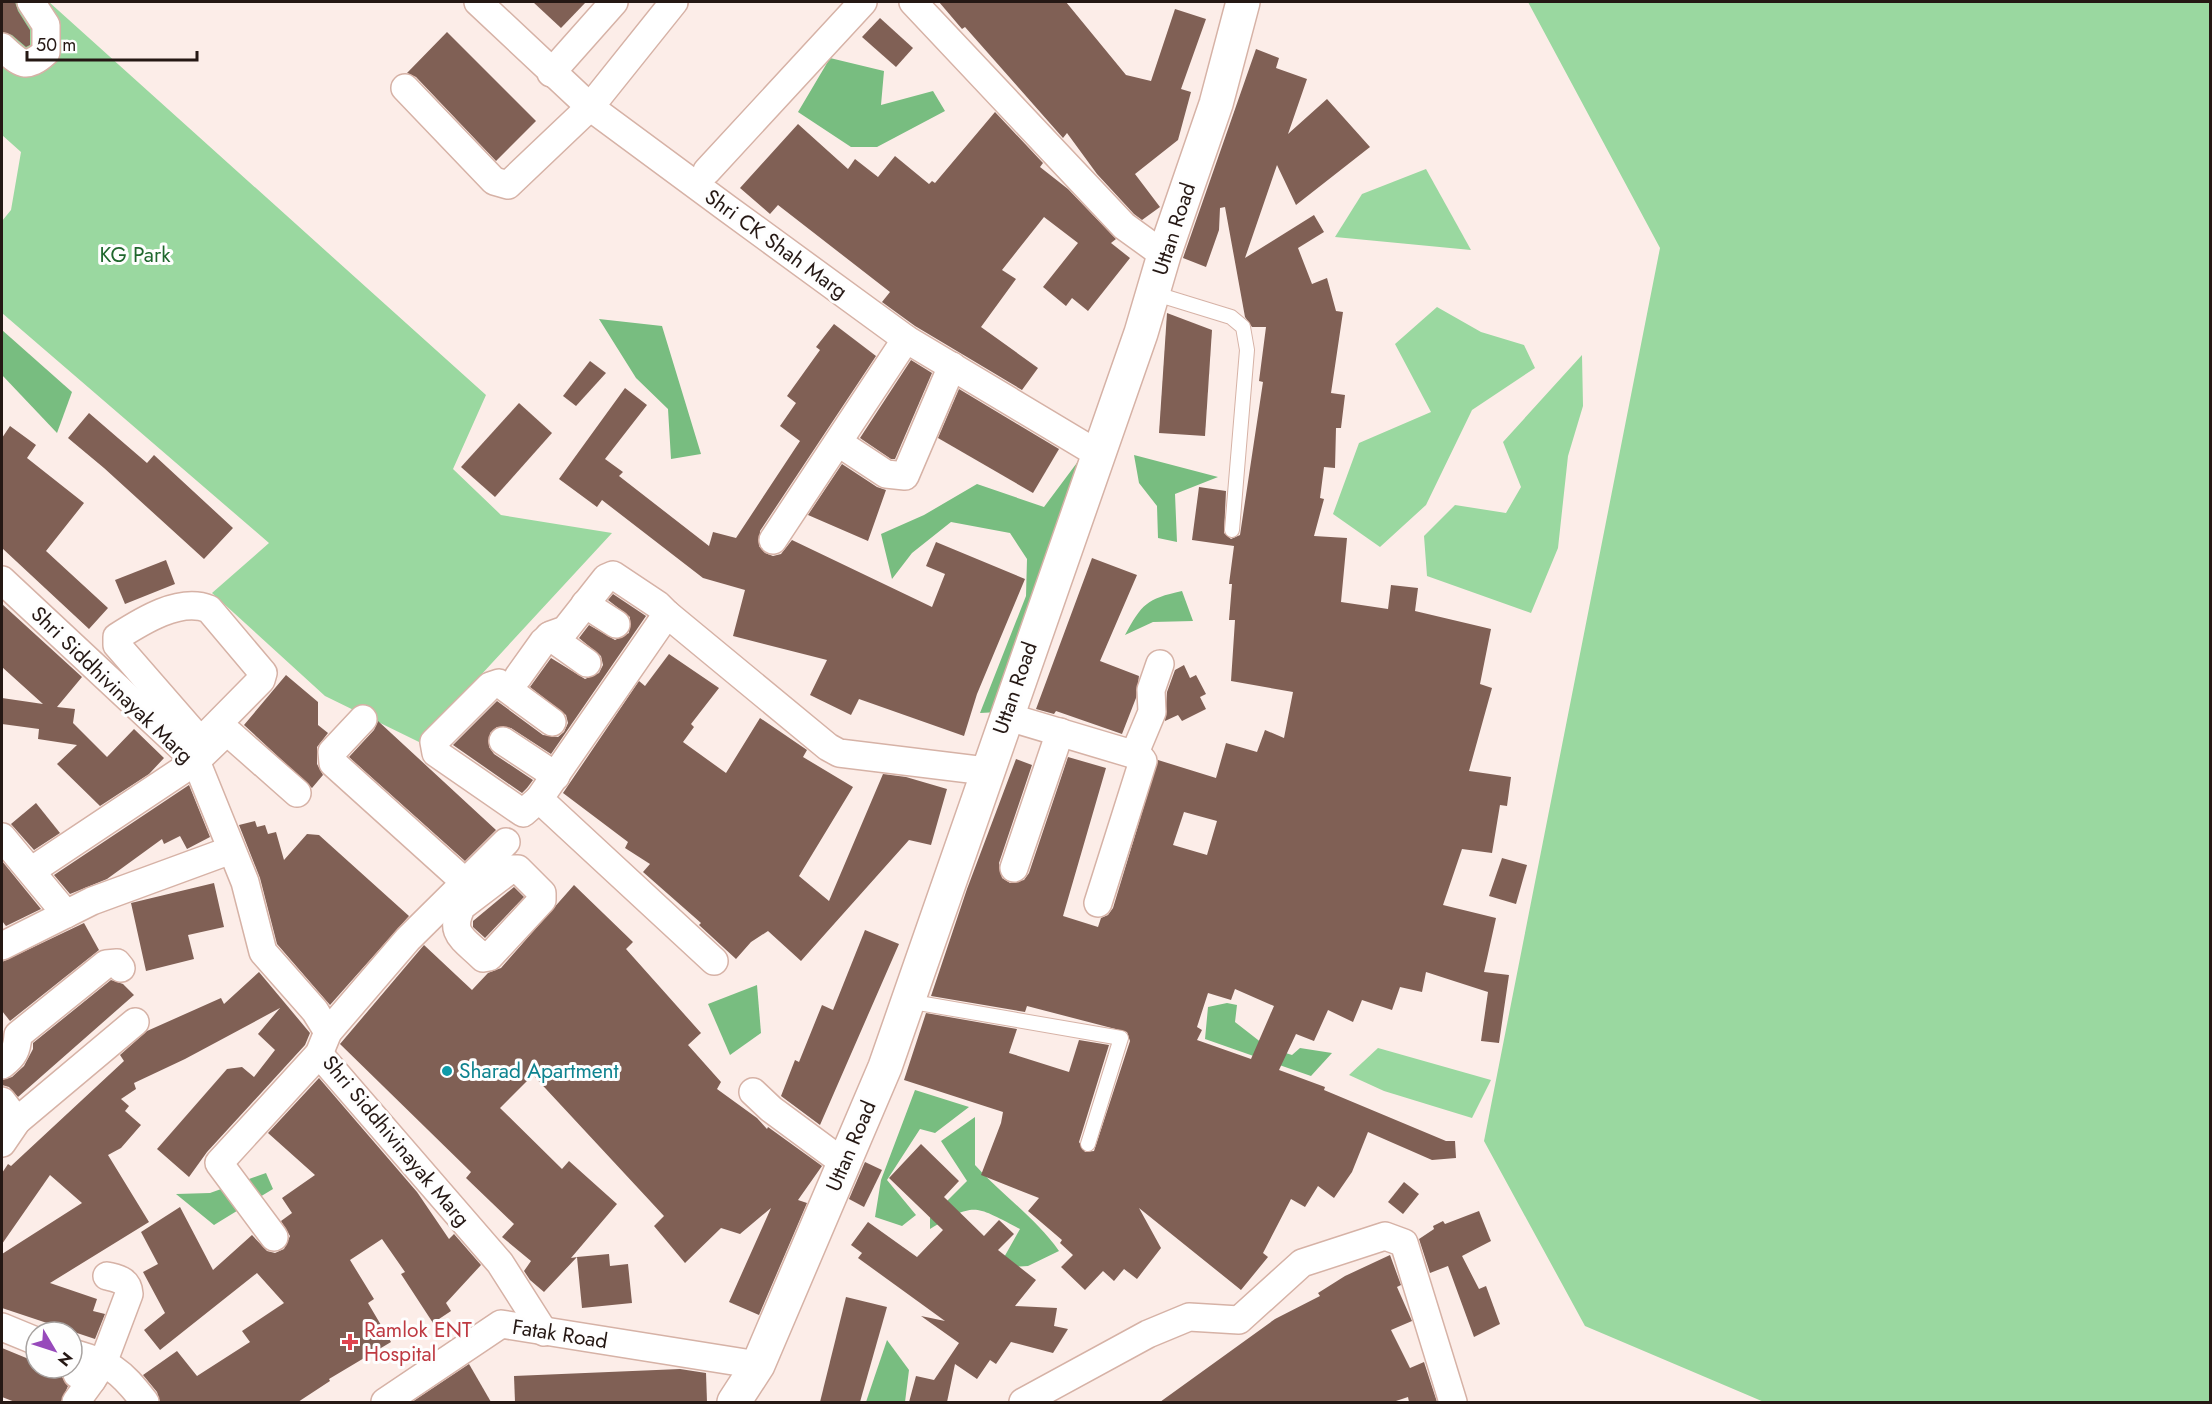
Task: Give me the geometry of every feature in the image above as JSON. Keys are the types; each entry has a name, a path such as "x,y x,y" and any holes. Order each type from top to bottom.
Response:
{"street":[{"path":"2,48 18,62 25,63 34,62 46,52 46,26 31,2"},
{"name":"Shri CK Shah Marg","path":"478,2 551,73 590,107 906,339 1098,454"},
{"path":"551,73 614,2"},
{"path":"405,88 494,181 508,185 590,107 674,2"},
{"path":"707,171 863,2"},
{"path":"913,2 1124,226 1164,255"},
{"name":"Uttan Road","path":"734,1402 758,1365 885,1067 1005,716 1098,454 1216,104 1238,5"},
{"path":"773,540 906,339"},
{"path":"838,443 886,474 904,476 952,366"},
{"path":"518,677 549,636 565,630 606,579 613,575 658,605 838,753 986,771"},
{"name":"Shri Siddhivinayak Marg","path":"2,580 194,751 244,882 263,952 315,1011 324,1043 500,1263 544,1332"},
{"path":"197,604 209,609 263,673 261,680 194,751 117,645 117,637 148,618 197,604"},
{"path":"585,604 616,624"},
{"path":"552,722 499,683 490,686 434,742 436,753 523,813 539,800 667,614"},
{"path":"549,636 587,663"},
{"path":"1134,754 1152,712 1151,690 1160,664"},
{"path":"1005,716 1134,754 1143,761 1098,903"},
{"path":"363,719 332,752 333,763 460,895"},
{"path":"1014,868 1060,732"},
{"path":"31,870 194,751 224,734 230,734 297,793"},
{"path":"503,741 556,776"},
{"path":"539,800 714,961"},
{"path":"2,837 66,914"},
{"path":"274,1238 219,1163 324,1043 408,939 460,895 506,842"},
{"path":"2,946 92,901 231,850"},
{"path":"2,1065 12,1057 17,1048 18,1035 106,964 117,963 122,968"},
{"path":"2,1143 9,1111 135,1022"},
{"path":"753,1092 771,1109 844,1163"},
{"path":"1023,1402 1148,1334 1189,1317 1239,1320 1302,1263 1385,1236 1404,1243 1453,1402"},
{"path":"76,1402 98,1372 129,1294 128,1286 122,1280 107,1276"},
{"name":"Fatak Road","path":"385,1402 501,1324 758,1365"},
{"path":"2,1327 24,1336"},
{"path":"2,1344 24,1353"},
{"path":"84,1362 98,1372"},
{"path":"84,1370 120,1372 145,1402"}],"lane":[{"path":"1153,293 1231,317 1243,327 1247,350 1232,530"},
{"path":"908,1001 1121,1038 1088,1144"}],"green space":[{"name":"KG Park","path":"2,2 49,2 486,395 453,469 501,515 612,533 419,742 325,696 212,593 269,543 2,313 2,221 11,210 21,152 2,135"},
{"path":"1528,2 2210,2 2210,1402 1764,1402 1585,1326 1484,1141 1660,248"},
{"path":"830,58 884,71 881,105 933,91 945,111 877,147 851,147 798,112"},
{"path":"1426,169 1471,250 1335,237 1362,194"},
{"path":"1437,307 1481,332 1524,345 1535,368 1472,410 1426,505 1380,547 1333,514 1359,443 1431,412 1395,344"},
{"path":"599,319 662,326 701,454 671,459 668,409 636,378"},
{"path":"2,330 72,392 57,433 2,375"},
{"path":"1582,355 1583,406 1568,456 1558,548 1531,613 1427,576 1424,536 1455,505 1506,513 1521,487 1503,442"},
{"path":"1088,448 999,712 980,713 1026,596 1027,559 1010,533 951,522 912,553 892,579 881,534 924,515 977,484 1044,507"},
{"path":"1134,455 1218,477 1175,494 1177,542 1158,538 1157,506 1139,483"},
{"path":"1182,591 1193,621 1153,622 1125,635 1146,604 1160,597"},
{"path":"757,985 761,1033 730,1055 708,1004"},
{"path":"1227,1003 1237,1005 1235,1022 1267,1047 1292,1055 1300,1048 1332,1053 1311,1076 1205,1039 1208,1007"},
{"path":"1378,1048 1491,1080 1472,1118 1384,1091 1349,1075"},
{"path":"915,1090 969,1107 935,1133 920,1129 887,1180 916,1215 902,1226 875,1217 881,1180"},
{"path":"975,1117 975,1165 1040,1228 1059,1251 1028,1266 998,1268 1020,1229 993,1215 975,1210 957,1214 930,1229 930,1218 967,1181 941,1141"},
{"path":"266,1173 273,1189 214,1225 176,1194 210,1193"},
{"path":"887,1340 909,1370 905,1402 866,1402"}],"building":[{"path":"2,2 15,2 30,30 30,45 26,47 12,35 2,32"},
{"path":"533,2 586,2 561,28"},
{"path":"939,2 1066,2 1126,75 1151,81 1175,9 1206,19 1181,89 1191,92 1178,140 1135,174 1160,207 1142,220 1134,214 1097,174 1067,133 1063,138 965,27 962,29"},
{"path":"880,18 913,48 896,67 862,37"},
{"path":"447,32 536,121 496,161 416,77 407,73"},
{"path":"1256,49 1279,58 1276,68 1307,79 1288,134 1327,99 1370,147 1296,205 1277,165 1245,258 1314,215 1324,232 1298,248 1312,284 1327,278 1336,311 1343,312 1331,393 1345,395 1341,428 1336,428 1335,468 1324,467 1320,498 1324,499 1314,536 1347,538 1341,602 1388,609 1391,585 1418,588 1415,611 1491,629 1480,684 1492,688 1469,771 1511,777 1507,806 1500,805 1492,853 1462,849 1443,905 1496,918 1484,972 1509,975 1499,1043 1481,1041 1488,992 1426,972 1422,992 1400,987 1392,1010 1362,1000 1353,1022 1328,1010 1314,1041 1296,1034 1279,1070 1325,1087 1324,1090 1446,1141 1455,1141 1456,1158 1432,1160 1368,1132 1352,1172 1334,1198 1318,1186 1305,1207 1291,1199 1263,1253 1268,1257 1241,1290 1139,1208 1161,1248 1137,1279 1124,1269 1114,1281 1103,1271 1085,1290 1061,1267 1073,1255 1060,1243 1062,1240 1028,1211 1039,1198 981,1175 1003,1112 904,1080 926,1013 1017,1029 1009,1053 1069,1072 1079,1040 1109,1045 1079,1142 1085,1152 1094,1151 1130,1041 1127,1032 1027,1006 1025,1012 931,996 967,889 1016,759 1032,765 999,863 1002,878 1010,883 1024,880 1029,873 1068,757 1106,768 1063,916 1098,927 1101,918 1108,915 1113,908 1158,760 1216,778 1226,743 1257,752 1265,730 1284,738 1293,692 1231,681 1235,620 1229,620 1232,584 1229,584 1234,546 1192,540 1199,487 1226,491 1224,533 1231,539 1240,535 1263,382 1259,381 1266,327 1252,327 1245,317 1225,207 1220,208 1219,230 1206,267 1183,258","holes":["1184,812 1217,821 1207,855 1173,845","1235,989 1274,1006 1251,1059 1197,1040 1202,1030 1197,1027 1208,993 1231,1000"]},
{"path":"995,112 1043,163 1040,167 1068,189 1116,239 1111,243 1130,258 1088,311 1072,298 1066,306 1043,287 1078,243 1044,217 1002,270 1016,279 981,327 1038,368 1022,390 915,326 882,302 890,292 778,205 770,214 740,188 798,124 848,169 855,159 878,177 895,156 929,184 932,181 935,183"},
{"path":"1167,313 1212,330 1205,436 1159,433"},
{"path":"834,324 876,356 760,531 759,546 765,553 773,556 781,554 792,540 932,607 945,574 926,566 936,542 1025,579 977,694 964,736 859,699 851,715 810,695 827,660 733,636 745,590 703,578 602,500 597,507 559,479 625,388 647,405 605,459 623,472 619,476 709,546 713,532 736,538 800,441 780,426 796,403 787,396 820,350 816,347"},
{"path":"911,360 932,373 895,459 891,459 860,438"},
{"path":"590,361 606,373 576,406 563,396"},
{"path":"959,389 1059,449 1033,493 938,438"},
{"path":"519,403 552,433 495,497 461,467"},
{"path":"89,413 147,463 154,455 233,528 204,559 68,438"},
{"path":"10,426 36,445 27,458 84,503 46,551 108,608 89,629 2,548 2,438"},
{"path":"842,464 877,487 886,490 868,541 808,515"},
{"path":"1092,558 1137,575 1100,661 1139,676 1136,698 1122,734 1056,711 1054,714 1036,709"},
{"path":"166,560 175,584 125,604 115,580"},
{"path":"613,594 646,616 551,754 511,728 497,727 490,733 489,747 494,754 533,780 522,793 453,745 497,701 543,735 558,737 564,732 568,723 566,715 530,687 551,658 585,679 599,673 603,665 601,656 579,638 589,625 615,640 629,633 630,617 608,600"},
{"path":"2,604 82,677 57,707 75,709 73,723 107,757 134,729 164,758 149,774 100,806 57,764 77,745 38,739 39,729 2,724 2,698 43,704 2,667"},
{"path":"669,654 719,688 691,724 694,727 683,742 726,773 760,718 807,750 803,757 853,787 799,876 829,901 883,774 906,777 947,789 931,845 909,840 801,961 768,931 751,942 736,959 699,925 701,923 643,872 650,864 625,848 628,842 563,793 639,681 645,686"},
{"path":"1184,665 1190,678 1196,675 1206,694 1200,697 1206,709 1182,721 1178,715 1165,721 1167,692 1175,670"},
{"path":"286,675 318,702 318,725 328,733 317,747 317,764 323,775 312,788 244,725"},
{"path":"378,721 496,830 465,861 349,757 374,730"},
{"path":"189,785 210,837 187,849 180,836 164,844 162,839 107,879 70,894 54,875"},
{"path":"36,803 60,833 34,850 11,824"},
{"path":"255,821 257,827 265,825 268,834 276,832 284,860 307,834 319,835 409,916 330,1005 277,944 260,878 239,825"},
{"path":"1502,858 1527,865 1516,904 1489,896"},
{"path":"2,861 41,909 6,926 2,921"},
{"path":"214,883 224,927 188,935 194,959 146,971 131,903"},
{"path":"574,885 633,942 626,949 701,1033 688,1045 721,1082 717,1089 757,1118 767,1129 768,1127 822,1166 798,1200 807,1203 759,1315 729,1302 771,1208 740,1234 721,1228 685,1263 654,1226 664,1216 533,1075 500,1108 562,1169 569,1161 617,1204 571,1258 577,1257 544,1292 530,1280 524,1271 531,1261 502,1237 514,1224 466,1178 471,1172 340,1044 424,945 472,990 488,973 501,968"},
{"path":"514,887 524,897 485,938 473,927 473,921"},
{"path":"84,923 99,950 10,1021 2,1011 2,962"},
{"path":"865,930 899,944 820,1125 781,1096 795,1060 799,1062 822,1005 833,1010"},
{"path":"259,972 310,1033 305,1045 207,1152 189,1177 157,1149 227,1069 242,1067 254,1077 275,1050 258,1034 280,1008 185,1059 134,1083 136,1089 121,1099 129,1106 125,1111 141,1125 121,1148 108,1155 149,1222 50,1283 97,1299 93,1311 105,1314 95,1339 84,1335 84,1320 38,1320 2,1308 2,1254 82,1203 50,1175 2,1244 2,1173 8,1164 11,1166 124,1061 120,1055 147,1031 221,998 224,1004"},
{"path":"111,980 123,984 134,995 18,1097 9,1087 2,1085 2,1080 12,1077 24,1066 33,1049 33,1043"},
{"path":"319,1078 417,1192 449,1239 454,1234 481,1265 446,1303 451,1311 433,1323 401,1274 405,1272 382,1239 350,1260 374,1299 368,1303 391,1342 329,1379 330,1381 298,1402 160,1402 157,1392 143,1375 177,1351 197,1376 250,1342 242,1331 284,1303 257,1273 160,1350 144,1330 165,1313 143,1272 158,1264 141,1232 180,1207 213,1270 252,1235 267,1251 275,1253 284,1249 290,1236 281,1221 292,1213 282,1198 315,1175 268,1133"},
{"path":"921,1144 959,1181 944,1197 984,1236 999,1220 1014,1234 998,1250 1036,1280 1015,1306 1057,1308 1054,1326 1068,1329 1053,1353 1011,1342 996,1364 990,1360 977,1379 955,1364 947,1402 909,1402 916,1376 934,1380 959,1343 921,1316 945,1321 858,1258 862,1253 851,1245 868,1222 917,1257 943,1230 889,1178"},
{"path":"865,1162 882,1170 864,1207 849,1199"},
{"path":"1404,1182 1419,1194 1403,1214 1388,1202"},
{"path":"1479,1211 1491,1241 1462,1256 1479,1289 1486,1286 1500,1324 1474,1337 1448,1266 1430,1273 1419,1239 1434,1229 1433,1226 1443,1221 1445,1224"},
{"path":"609,1254 610,1266 628,1264 632,1303 582,1308 577,1257"},
{"path":"1390,1255 1401,1285 1397,1287 1412,1321 1391,1330 1410,1368 1424,1362 1437,1402 1409,1402 1408,1397 1393,1402 1160,1402 1275,1319 1320,1296 1318,1293 1345,1276"},
{"path":"846,1297 887,1307 860,1402 820,1402"},
{"path":"2,1348 24,1357 24,1380 64,1380 68,1386 61,1402 15,1402 2,1397"},
{"path":"469,1364 491,1402 412,1402"},
{"path":"680,1369 706,1373 707,1402 515,1402 514,1376"}],"place":[{"name":"Sharad Apartment","path":"447,1071"},
{"name":"Ramlok ENT Hospital","path":"350,1342"}]}
